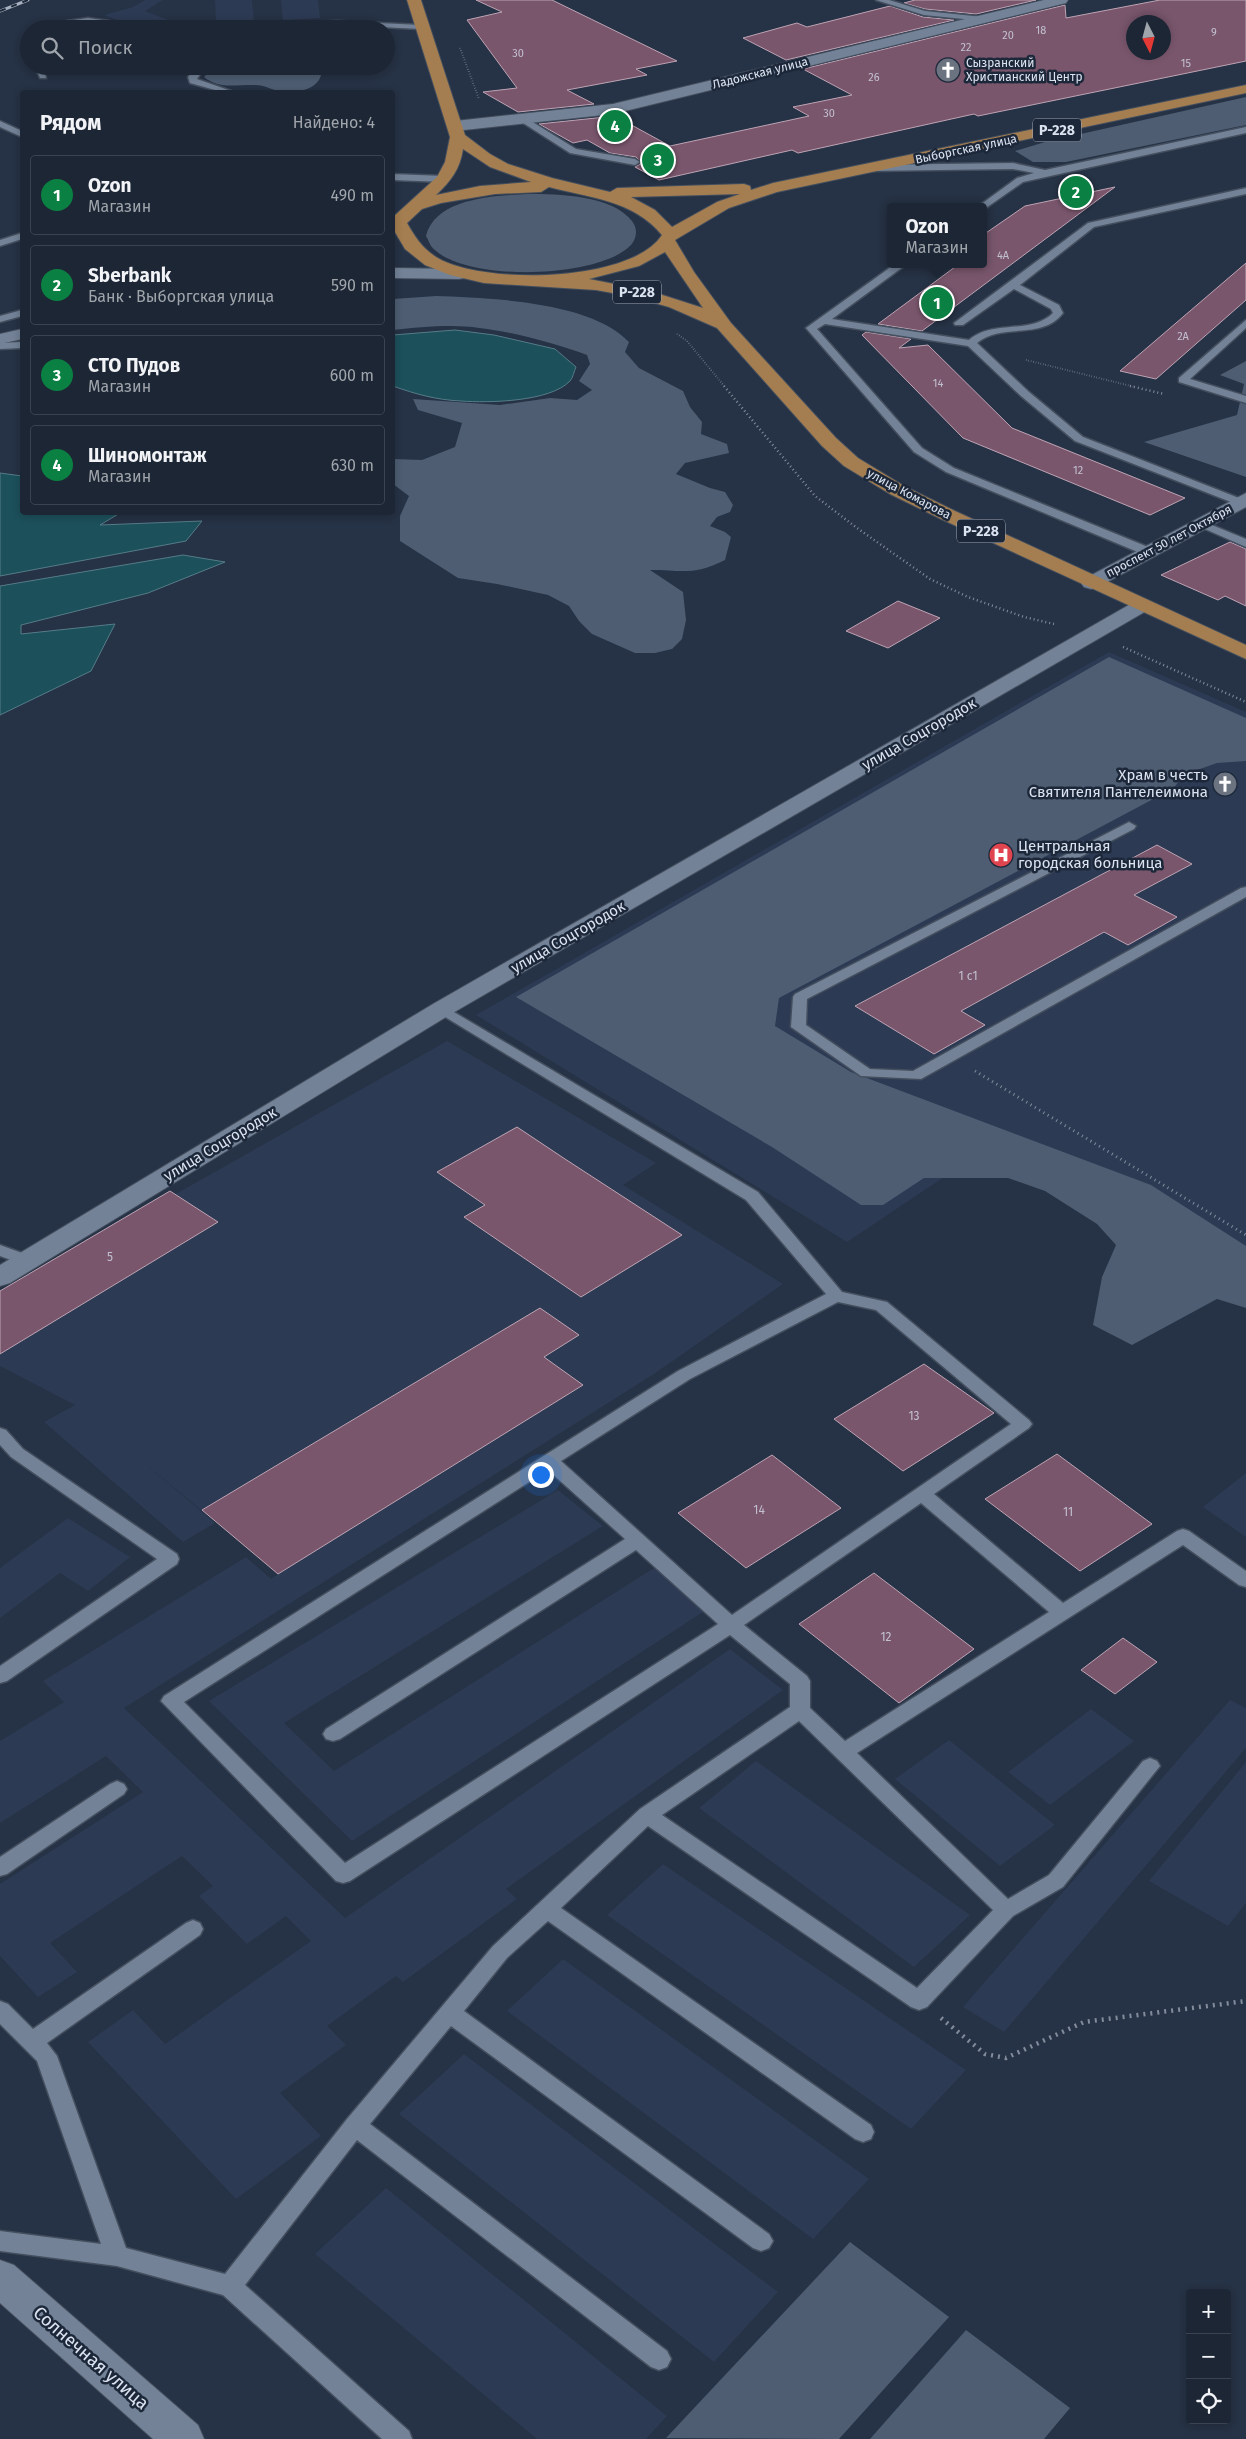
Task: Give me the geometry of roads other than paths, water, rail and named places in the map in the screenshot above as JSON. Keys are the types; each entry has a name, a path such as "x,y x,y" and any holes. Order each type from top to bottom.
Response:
{"main road":[{"path":"414,0 421,27 456,131"},
{"name":"Выборгская улица","path":"773,188 1246,89"},
{"name":"Р-228","path":"456,131 453,162 444,180 395,224 410,246 459,274 487,279 594,285 643,293 694,309 725,326"},
{"name":"Р-228","path":"456,131 481,155 501,166 572,188 602,193 634,203 658,218 686,273 725,326"},
{"name":"Р-228","path":"417,206 465,193 500,188 572,188"},
{"name":"Р-228","path":"602,193 773,188"},
{"name":"Р-228","path":"543,281 577,278 623,267 654,253 669,239 723,205 773,188"},
{"name":"улица Комарова","path":"725,326 829,442 851,462 897,490 1091,583 1246,653"}],"street":[{"name":"Ладожская улица","path":"456,131 499,122 613,109 1061,0"},
{"path":"395,273 459,274"},
{"path":"1,339 20,334"},
{"name":"проспект 50 лет Октября","path":"1091,583 1243,501"},
{"name":"улица Соцгородок","path":"0,1277 442,1009 1141,606"},
{"name":"Солнечная улица","path":"0,2278 183,2439"}],"lane":[{"path":"880,0 924,13 983,19"},
{"path":"395,26 421,27"},
{"path":"193,75 193,81 223,90"},
{"path":"523,119 573,151 635,162"},
{"path":"0,124 20,133"},
{"path":"987,204 1020,180 1044,173 1246,130"},
{"path":"867,168 1013,166 1044,173"},
{"path":"395,177 444,180"},
{"path":"959,323 1013,285 1090,224 1246,191"},
{"path":"0,243 20,237"},
{"path":"896,268 811,328 918,450 950,470 1148,552"},
{"path":"975,346 976,337 987,333 1042,324 1056,317 1058,313 1055,307 1013,285"},
{"path":"0,319 20,314"},
{"path":"823,321 975,346 1024,394 1079,438 1243,501"},
{"path":"1246,323 1183,380 1246,400"},
{"path":"1,339 20,344"},
{"path":"1202,524 1246,543"},
{"path":"1129,826 800,997 798,1027 866,1073 916,1076 1243,895"},
{"path":"442,1009 752,1196 836,1296 881,1306 1023,1424 732,1625 343,1875 171,1701 684,1376 836,1296"},
{"path":"0,1250 27,1261"},
{"path":"0,1434 17,1453 170,1559 0,1676"},
{"path":"550,1461 732,1625 800,1682 800,1710 1006,1910"},
{"path":"922,1494 1063,1613"},
{"path":"843,1752 1183,1536 1246,1580"},
{"path":"333,1734 638,1540"},
{"path":"230,2286 355,2126 500,1952 648,1815 800,1710"},
{"path":"648,1815 920,2001 1006,1910 1056,1881 1150,1766"},
{"path":"0,1868 117,1789"},
{"path":"547,1909 863,2132"},
{"path":"31,2042 193,1929"},
{"path":"0,2010 46,2056 118,2256"},
{"path":"450,2013 761,2241"},
{"path":"355,2126 659,2359"},
{"path":"0,2240 118,2256 230,2286 400,2439"}],"railway":[{"path":"0,11 28,0"}],"place":[{"name":"Сызранский Христианский Центр","path":"948,70"},
{"name":"Шиномонтаж","path":"615,126"},
{"name":"СТО Пудов","path":"658,160"},
{"name":"Sberbank","path":"1076,192"},
{"name":"Ozon","path":"937,303"},
{"name":"Храм в честь Святителя Пантелеимона","path":"1225,784"},
{"name":"Центральная городская больница","path":"1001,855"}]}
